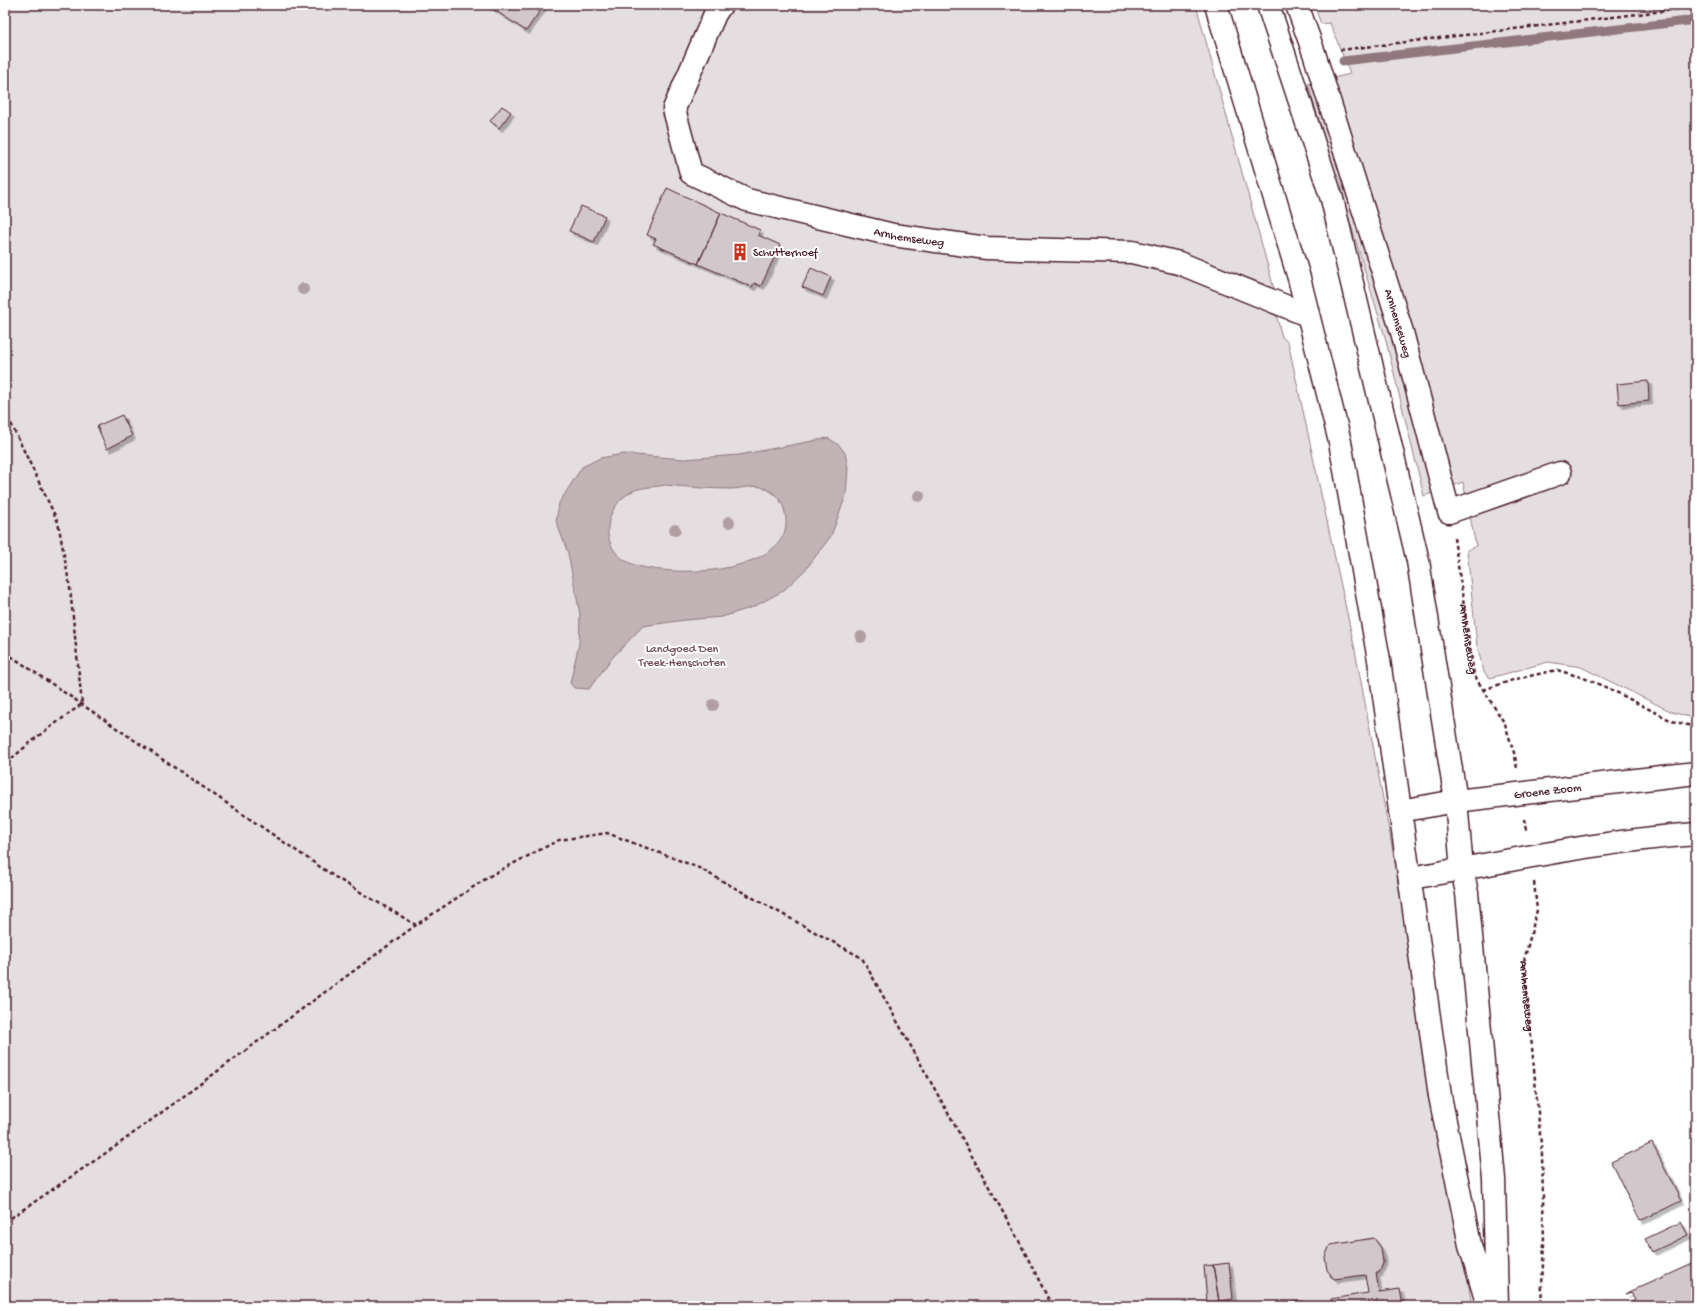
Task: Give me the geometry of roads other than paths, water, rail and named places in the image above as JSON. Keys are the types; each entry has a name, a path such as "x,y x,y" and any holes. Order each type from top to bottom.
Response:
{"main road":[{"name":"Arnhemseweg","path":"721,5 674,109 691,173 747,200 893,235 987,248 1132,252 1148,255 1179,263 1307,314"},
{"path":"1216,5 1299,278 1340,442 1379,660 1440,1096 1470,1245 1488,1306"},
{"path":"1268,5 1332,199 1418,561 1456,801 1462,869 1467,893 1494,1179 1497,1306"},
{"name":"Arnhemseweg","path":"1297,5 1314,53 1402,332 1449,512 1560,473"},
{"name":"Groene Zoom","path":"1400,811 1456,801 1696,773"},
{"path":"1410,878 1530,856 1648,837 1696,834"}],"waterway":[{"path":"1343,61 1696,20"}],"place":[{"name":"Schutterhoef","path":"740,252"}],"park label":[{"name":"Landgoed Den Treek-Henschoten","path":"682,655"}]}
